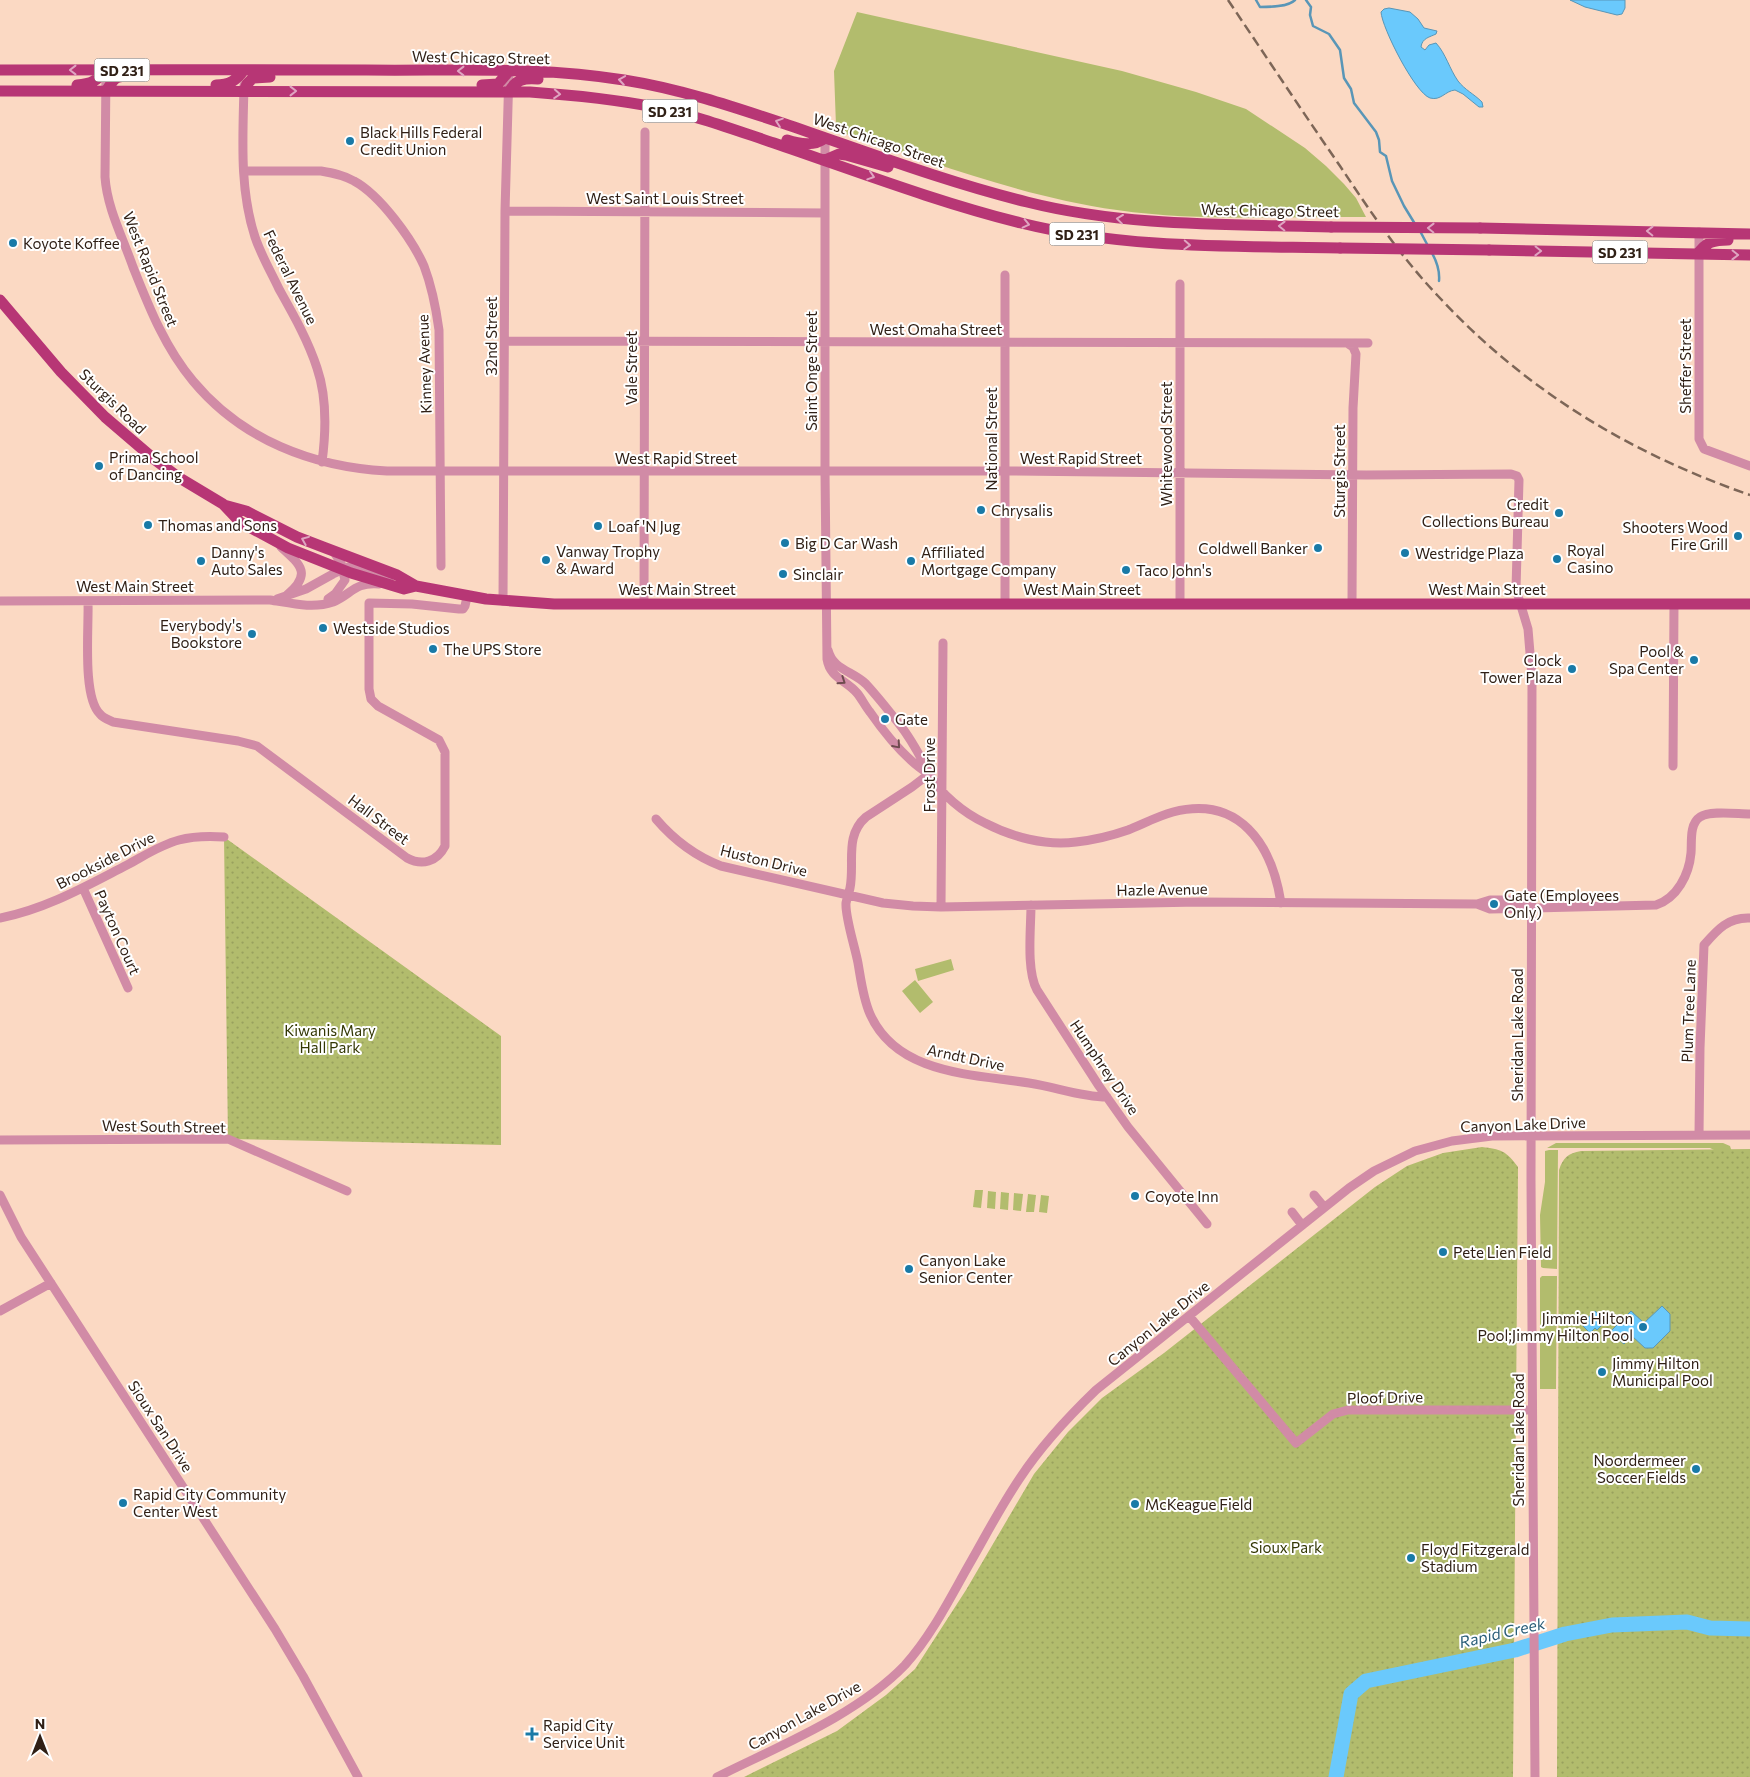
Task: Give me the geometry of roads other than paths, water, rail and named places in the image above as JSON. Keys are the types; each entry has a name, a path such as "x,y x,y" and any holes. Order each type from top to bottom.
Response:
{"main road":[{"name":"West Chicago Street","path":"0,70 509,71 599,76 693,95 970,186 1030,203 1062,210 1131,220 1164,223 1331,227 1750,234"},
{"path":"18,91 50,85 93,83 106,70"},
{"path":"106,91 112,80 120,76 166,76 192,70"},
{"path":"170,91 185,85 230,84 244,70"},
{"path":"244,91 247,84 253,78 262,76 296,77 331,70"},
{"path":"416,92 454,84 494,86 502,81 509,71"},
{"path":"509,92 518,80 526,78 565,80 599,76"},
{"name":"SD 231","path":"0,91 509,92 579,96 669,111 721,125 991,215 1081,235 1166,244 1750,255"},
{"path":"669,111 718,118 799,143 820,142 825,138"},
{"path":"825,160 839,154 846,155 923,178 970,186"},
{"path":"1698,254 1708,243 1717,240 1750,240"},
{"name":"Sturgis Road","path":"0,300 61,372 105,417 145,452 178,477 223,504 246,511 297,536 412,583"},
{"name":"Sturgis Road","path":"223,504 240,522 273,541 305,555 389,585"},
{"name":"West Main Street","path":"389,585 404,589 412,583 467,596 503,601 554,604 1750,604"}],"street":[{"name":"West Rapid Street","path":"106,70 105,177 107,194 143,292 162,333 192,380 204,394 232,418 275,445 322,462 370,470 440,471 1004,471 1353,475 1511,474 1517,476"},
{"name":"Federal Avenue","path":"244,70 244,171 248,212 262,254 307,341 318,369 324,412 322,462"},
{"name":"32nd Street","path":"503,601 505,211 509,71"},
{"name":"Vale Street","path":"644,603 645,132"},
{"name":"Saint Onge Street","path":"825,138 824,342 827,664 831,672 856,692 905,754 929,774"},
{"name":"Kinney Avenue","path":"244,171 308,171 345,176 363,187 390,214 418,254 428,279 437,317 439,346 441,566"},
{"name":"West Saint Louis Street","path":"505,211 825,213"},
{"name":"Sheffer Street","path":"1699,232 1699,439 1704,448 1711,452 1750,466"},
{"name":"National Street","path":"1004,604 1005,275"},
{"name":"Whitewood Street","path":"1180,284 1180,604"},
{"name":"West Omaha Street","path":"505,341 1368,343"},
{"name":"Sturgis Street","path":"1347,343 1354,347 1356,354 1353,408 1352,604"},
{"name":"Sheridan Lake Road","path":"1517,476 1519,480 1516,589 1528,629 1531,654 1531,1135 1535,1777"},
{"path":"273,541 294,559 302,569 300,583 284,597"},
{"path":"319,604 335,594 345,580 343,569 334,552"},
{"name":"West Main Street","path":"270,600 306,589 343,569 354,567 412,583"},
{"path":"412,583 412,604"},
{"name":"West Main Street","path":"0,601 270,600 295,604 319,604 334,601 359,586 373,584 389,585"},
{"name":"Hall Street","path":"88,602 89,685 91,699 100,714 113,722 238,741 257,746 407,858 422,863 429,862 437,857 445,846 444,747 433,736 375,703 368,689 369,603 412,604 463,609 467,596"},
{"path":"1674,604 1674,766"},
{"name":"Frost Drive","path":"941,907 943,643"},
{"path":"826,645 829,654 837,665 867,685 907,734 925,763 929,774 942,790 960,808 984,823 1022,837 1048,842 1074,842 1103,837 1165,814 1185,810 1206,810 1228,815 1246,825 1258,840 1271,868 1281,903"},
{"name":"Arndt Drive","path":"929,774 866,817 855,828 852,844 851,883 846,904 847,915 866,1005 878,1029 895,1046 917,1061 938,1068 1039,1084 1076,1094 1107,1097"},
{"name":"Hazle Avenue","path":"848,895 900,905 941,907 1186,902 1477,904 1490,908 1532,904 1644,907 1664,902 1677,891 1688,869 1693,826 1700,816 1750,814"},
{"name":"Huston Drive","path":"656,819 676,840 714,863 732,869 848,895"},
{"name":"Brookside Drive","path":"0,918 38,908 83,888 179,840 204,836 224,836"},
{"name":"Payton Court","path":"83,888 128,988"},
{"name":"Humphrey Drive","path":"1031,905 1031,969 1034,986 1128,1127 1207,1224"},
{"name":"Plum Tree Lane","path":"1699,1135 1704,945 1729,921 1736,918 1750,918"},
{"name":"Canyon Lake Drive","path":"717,1777 850,1709 895,1674 914,1654 932,1630 1004,1503 1041,1448 1068,1418 1096,1390 1324,1207 1374,1171 1415,1151 1438,1144 1471,1138 1531,1135 1750,1135"},
{"name":"West South Street","path":"0,1140 228,1139 347,1192"},
{"name":"Sioux San Drive","path":"0,1195 12,1220 51,1283 274,1628 303,1676 358,1777"},
{"path":"1314,1195 1324,1207"},
{"path":"1292,1212 1302,1225"},
{"path":"0,1310 51,1283"},
{"name":"Ploof Drive","path":"1189,1316 1296,1443 1333,1414 1348,1410 1532,1410"}],"water":[{"path":"1570,0 1625,0 1625,8 1622,14 1617,15 1585,7"},
{"path":"1389,8 1410,12 1424,28 1437,31 1436,34 1425,40 1421,47 1425,50 1429,45 1436,43 1458,81 1482,102 1483,107 1479,107 1455,90 1434,99 1424,94 1408,73 1387,31 1381,12"},
{"name":"Jimmie Hilton Pool;Jimmy Hilton Pool","path":"1662,1306 1670,1314 1670,1331 1653,1348 1645,1348 1632,1336 1624,1344 1610,1332 1631,1311 1644,1323"},
{"name":"Jimmie Hilton Pool;Jimmy Hilton Pool","path":"1595,1311 1606,1321 1597,1330 1595,1328 1590,1333 1581,1324"}],"waterway":[{"path":"1256,0 1260,7 1274,7 1295,0"},
{"path":"1306,0 1311,7 1310,15 1313,26 1329,34 1340,50 1344,78 1351,89 1354,103 1376,132 1380,152 1386,156 1392,181 1415,224"},
{"path":"1420,231 1428,246"},
{"path":"1432,253 1438,266 1439,281"},
{"name":"Rapid Creek","path":"1336,1777 1351,1694 1366,1681 1515,1650 1565,1634 1612,1625 1687,1622 1710,1628 1750,1629"}],"railway":[{"path":"1228,0 1386,233 1424,281 1471,330 1506,361 1581,415 1662,459 1750,495"}],"place":[{"name":"Black Hills Federal Credit Union","path":"350,141"},
{"name":"Koyote Koffee","path":"13,243"},
{"name":"Prima School of Dancing","path":"99,466"},
{"name":"Chrysalis","path":"981,510"},
{"name":"Credit Collections Bureau","path":"1559,513"},
{"name":"Thomas and Sons","path":"148,525"},
{"name":"Loaf 'N Jug","path":"598,526"},
{"name":"Shooters Wood Fire Grill","path":"1738,536"},
{"name":"Big D Car Wash","path":"785,543"},
{"name":"Coldwell Banker","path":"1318,548"},
{"name":"Westridge Plaza","path":"1405,553"},
{"name":"Royal Casino","path":"1557,559"},
{"name":"Vanway Trophy & Award","path":"546,560"},
{"name":"Danny's Auto Sales","path":"201,561"},
{"name":"Affiliated Mortgage Company","path":"911,561"},
{"name":"Taco John's","path":"1126,570"},
{"name":"Sinclair","path":"783,574"},
{"name":"Westside Studios","path":"323,628"},
{"name":"Everybody's Bookstore","path":"252,634"},
{"name":"The UPS Store","path":"433,649"},
{"name":"Pool & Spa Center","path":"1694,660"},
{"name":"Clock Tower Plaza","path":"1572,669"},
{"name":"Gate","path":"885,719"},
{"name":"Gate (Employees Only)","path":"1494,904"},
{"name":"Coyote Inn","path":"1135,1196"},
{"name":"Pete Lien Field","path":"1443,1252"},
{"name":"Canyon Lake Senior Center","path":"909,1269"},
{"name":"Jimmie Hilton Pool;Jimmy Hilton Pool","path":"1643,1327"},
{"name":"Jimmy Hilton Municipal Pool","path":"1602,1372"},
{"name":"Noordermeer Soccer Fields","path":"1696,1469"},
{"name":"Rapid City Community Center West","path":"123,1503"},
{"name":"McKeague Field","path":"1135,1504"},
{"name":"Floyd Fitzgerald Stadium","path":"1411,1558"},
{"name":"Rapid City Service Unit","path":"532,1734"}],"park label":[{"name":"Kiwanis Mary Hall Park","path":"330,1038"},
{"name":"Sioux Park","path":"1286,1547"}]}
